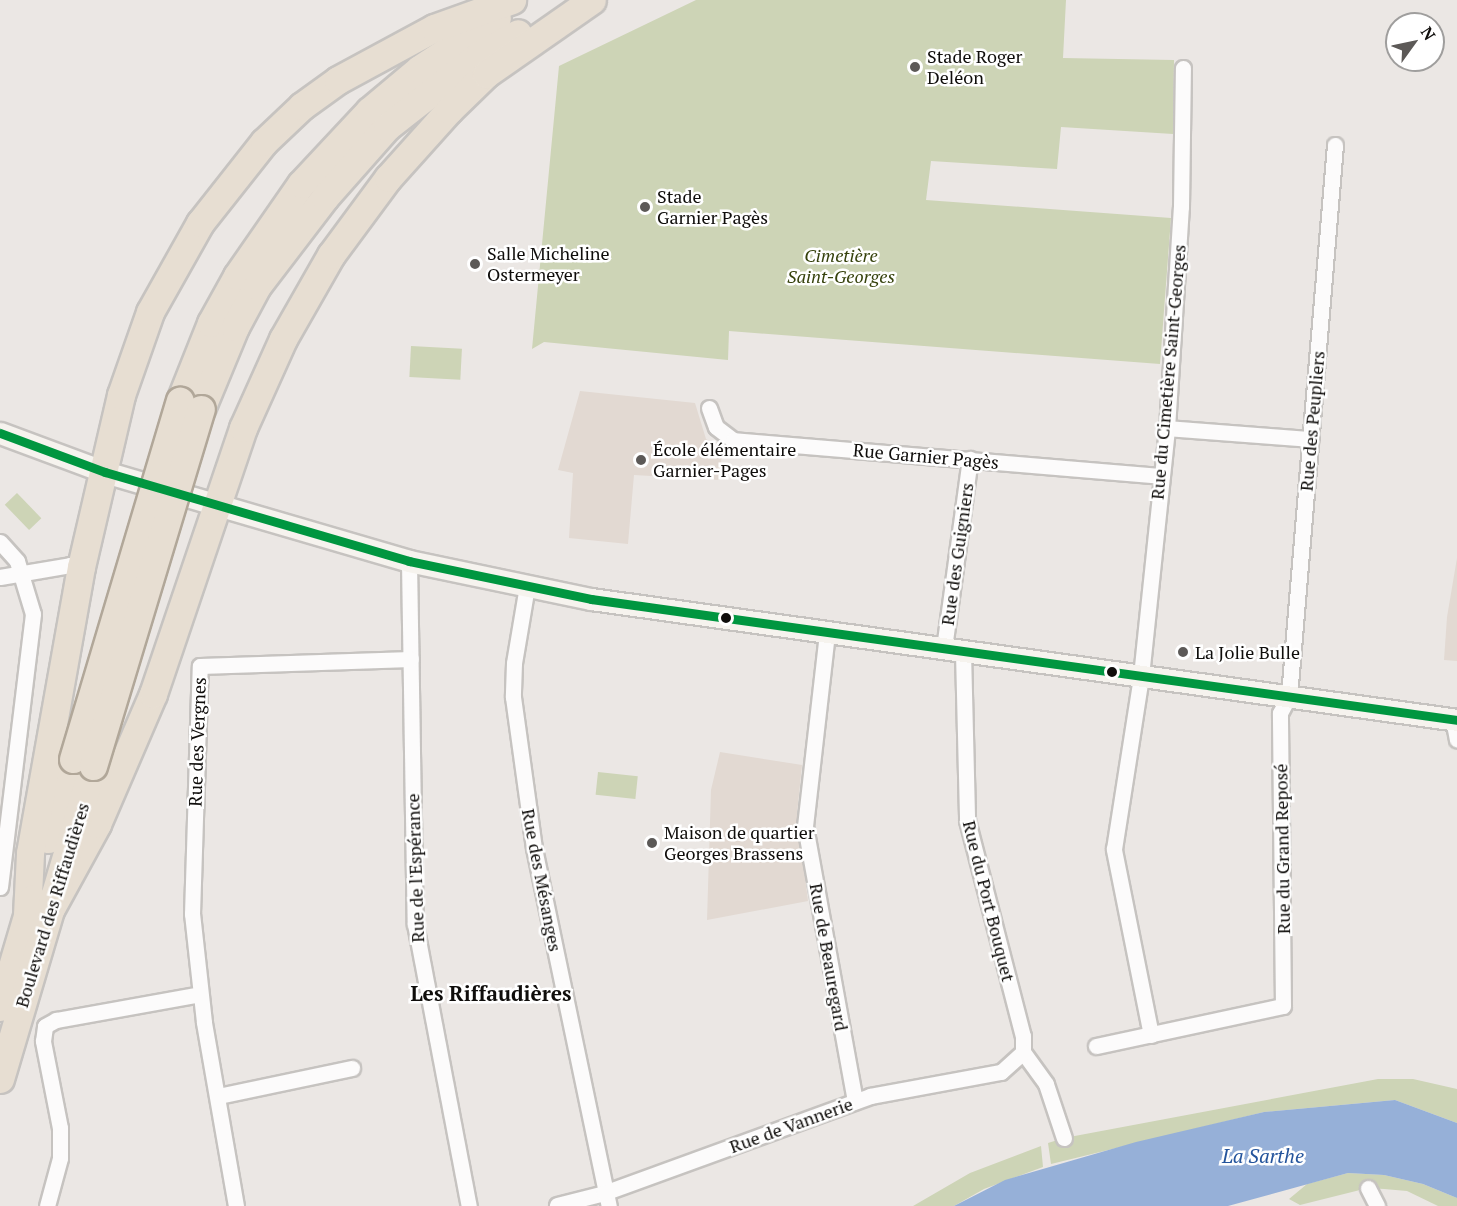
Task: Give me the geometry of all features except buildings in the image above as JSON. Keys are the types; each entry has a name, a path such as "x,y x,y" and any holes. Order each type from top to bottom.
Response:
{"highway":[{"path":"39,912 30,853 81,567 122,395 150,312 200,224 264,142 302,106 338,80 434,28 512,0"},
{"path":"191,405 211,323 237,276 301,184 369,111 419,69 469,34 529,0"},
{"path":"191,405 257,286 291,238 387,127 480,54 578,0"},
{"path":"39,912 97,824 153,694 219,506 243,428 283,339 338,245 388,178 449,110 486,74 592,0"},
{"name":"Boulevard des Riffaudières","path":"0,1079 39,912 191,405"},
{"name":"Boulevard des Riffaudières","path":"0,1007 39,912"}],"main road":[{"path":"0,433 105,472 219,506 409,561 527,586 828,633 1455,719"}],"street":[{"name":"Rue du Cimetière Saint-Georges","path":"1151,1035 1114,849 1141,676 1167,428 1181,207 1183,68"},
{"name":"Rue des Peupliers","path":"1289,696 1335,145"},
{"name":"Rue Garnier Pagès","path":"709,408 716,427 734,440 1161,476"},
{"path":"1167,428 1311,439"},
{"name":"Rue des Guigniers","path":"954,650 970,459"},
{"path":"0,542 22,573 33,614 30,656 0,887"},
{"name":"Rue de l'Espérance","path":"409,561 418,954 469,1206"},
{"path":"0,578 70,565 81,567"},
{"name":"Rue des Mésanges","path":"527,586 514,663 513,697 534,848 606,1200"},
{"name":"Rue de Beauregard","path":"828,633 805,826 855,1102"},
{"name":"Rue du Port Bouquet","path":"954,650 967,820 1023,1036 1023,1052 1046,1084 1064,1138"},
{"name":"Rue des Vergnes","path":"236,1206 200,994 192,914 200,666 411,659"},
{"name":"Rue du Grand Reposé","path":"1151,1035 1283,1006 1280,713 1289,696"},
{"path":"1455,719 1457,740"},
{"path":"47,1206 60,1158 60,1128 44,1041 45,1026 56,1020 200,994"},
{"path":"1096,1046 1151,1035"},
{"name":"Rue de Vannerie","path":"557,1205 606,1200 855,1102 1001,1072 1023,1052"},
{"path":"218,1096 352,1068"},
{"path":"1368,1188 1377,1206"}],"shaded area":[{"name":"École élémentaire Garnier-Pages","path":"580,391 695,403 706,439 722,449 720,480 634,475 628,544 569,538 573,473 558,470"},
{"path":"1457,558 1457,661 1444,660 1447,617"},
{"path":"720,752 802,765 797,814 808,901 707,920 711,790"}],"green space":[{"name":"Cimetière Saint-Georges","path":"696,0 1066,0 1063,58 1174,60 1173,134 1061,127 1057,169 931,161 926,200 1171,218 1160,364 729,331 728,360 544,342 532,349 559,66"},
{"path":"411,346 462,349 460,380 409,377"},
{"path":"17,493 41,518 29,530 5,505"},
{"path":"598,772 638,776 635,799 596,795"},
{"path":"1378,1079 1413,1079 1457,1089 1457,1123 1395,1100 1264,1112 1051,1164 1048,1143 1064,1138"},
{"path":"1041,1146 1043,1167 984,1189 954,1206 913,1206 970,1173"},
{"path":"1348,1173 1384,1175 1423,1184 1457,1198 1457,1206 1438,1206 1407,1191 1368,1188 1300,1205 1289,1199 1307,1184"}],"water":[{"name":"La Sarthe","path":"1395,1100 1457,1123 1457,1198 1423,1184 1384,1175 1348,1173 1228,1206 954,1206 1005,1180 1136,1142 1264,1112"}],"transit line":[{"path":"0,433 105,472 409,561 591,599 1457,720"}],"place":[{"name":"Stade Roger Deléon","path":"915,67"},
{"name":"Stade Garnier Pagès","path":"645,207"},
{"name":"Salle Micheline Ostermeyer","path":"475,264"},
{"name":"École élémentaire Garnier-Pages","path":"641,460"},
{"name":"La Jolie Bulle","path":"1183,652"},
{"name":"Maison de quartier Georges Brassens","path":"652,843"}],"district":[{"name":"Les Riffaudières","path":"491,993"}]}
